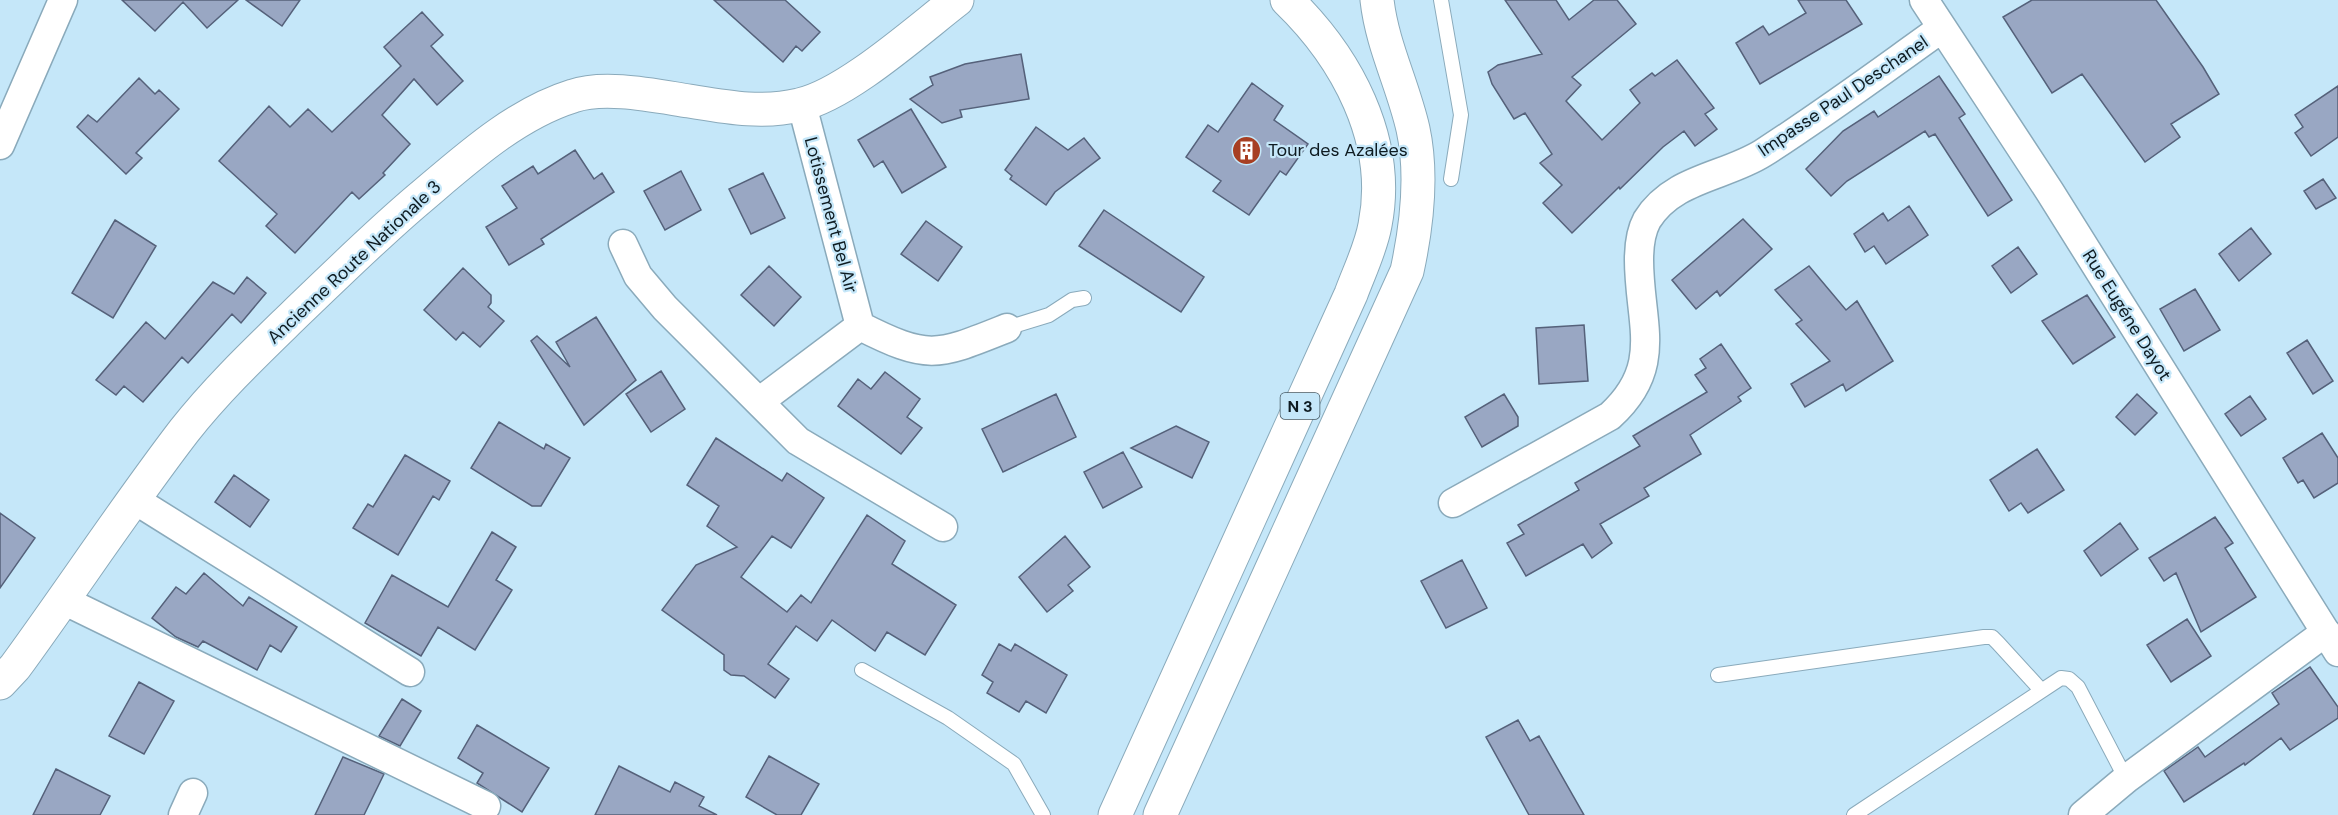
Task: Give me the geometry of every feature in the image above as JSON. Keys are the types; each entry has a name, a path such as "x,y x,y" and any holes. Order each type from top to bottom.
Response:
{"main road":[{"name":"Ancienne Route Nationale 3","path":"0,683 15,667 185,430 243,365 370,242 449,174 539,109 579,94 616,92 740,109 771,109 802,105 844,85 957,0"},
{"name":"N 3","path":"1115,815 1351,294 1375,226 1379,188 1365,110 1331,49 1287,0"},
{"name":"N 3","path":"1160,815 1407,271 1417,211 1413,129 1392,69 1377,0"},
{"path":"1090,815 1129,785"}],"street":[{"path":"0,145 63,0"},
{"name":"Rue Eugéne Dayot","path":"1924,0 2057,202 2332,642"},
{"name":"Impasse Paul Deschanel","path":"1453,504 1610,416 1629,399 1640,378 1645,356 1639,247 1646,222 1659,205 1681,187 1761,154 1942,28"},
{"name":"Lotissement Bel Air","path":"802,105 860,326"},
{"path":"623,244 638,276 665,308 798,441 943,527"},
{"path":"760,401 860,326 892,342 922,352 955,349 1007,328"},
{"path":"135,500 410,672"},
{"path":"63,600 486,806"},
{"path":"2083,815 2126,779 2332,642"}],"lane":[{"path":"1440,0 1461,115 1451,179"},
{"path":"1007,328 1049,315 1072,300 1084,298"},
{"path":"1718,675 1992,637 2041,690"},
{"path":"862,670 948,718 1014,764 1043,815"},
{"path":"1854,815 2061,678 2069,679 2078,687 2126,779"}],"building":[{"path":"122,0 238,0 207,28 183,2 155,31"},
{"path":"246,0 300,0 282,26"},
{"path":"714,0 785,0 820,32 802,51 796,46 783,62"},
{"path":"1505,0 1556,0 1569,20 1594,0 1617,0 1636,24 1572,77 1581,85 1566,101 1602,140 1640,103 1630,90 1652,73 1655,76 1677,60 1714,108 1705,114 1717,129 1695,146 1684,131 1663,147 1620,189 1619,187 1572,233 1543,203 1562,185 1540,163 1552,154 1525,113 1514,119 1492,84 1488,72 1498,65 1542,54"},
{"path":"1798,0 1846,0 1862,24 1760,84 1736,43 1763,26 1769,35 1806,13"},
{"path":"2032,0 2156,0 2219,94 2171,124 2180,137 2145,162 2082,74 2052,93 2003,17"},
{"path":"422,12 443,35 431,46 463,81 437,105 414,79 382,115 410,144 383,173 385,175 359,199 352,192 295,253 266,226 277,214 219,161 269,106 290,127 308,109 332,132 401,66 384,47"},
{"path":"1021,54 1029,99 960,110 962,117 942,123 910,99 933,85 930,77 965,64"},
{"path":"1939,76 1965,114 1959,118 2012,200 1988,216 1935,134 1929,137 1925,131 1847,181 1831,196 1806,169 1843,131 1874,111 1878,117"},
{"path":"139,78 155,94 159,90 179,109 136,153 142,158 126,174 77,127 88,115 97,122"},
{"name":"Tour des Azalées","path":"1252,83 1283,106 1274,120 1308,144 1286,175 1280,171 1249,215 1213,191 1221,181 1186,157 1208,125 1218,132"},
{"path":"2338,86 2338,137 2311,156 2295,133 2303,127 2295,115"},
{"path":"911,109 946,167 902,193 883,161 874,167 858,140"},
{"path":"1036,127 1068,150 1084,138 1100,158 1055,192 1046,205 1010,179 1012,176 1005,170"},
{"path":"575,150 594,179 602,173 614,192 541,239 544,244 509,265 486,227 517,208 502,186 533,166 538,174"},
{"path":"681,171 701,210 665,230 644,191"},
{"path":"763,173 785,218 751,234 729,189"},
{"path":"2323,179 2336,198 2316,209 2304,191"},
{"path":"1909,206 1928,235 1886,264 1874,246 1865,252 1854,234 1883,213 1888,221"},
{"path":"1104,210 1204,277 1181,312 1079,246"},
{"path":"1743,219 1772,249 1720,296 1717,291 1696,309 1672,280"},
{"path":"115,220 156,246 113,318 72,293"},
{"path":"926,221 962,247 938,281 901,254"},
{"path":"2251,228 2271,254 2239,281 2219,254"},
{"path":"2018,247 2037,274 2011,293 1992,266"},
{"path":"769,266 801,297 774,326 741,295"},
{"path":"1809,266 1846,310 1857,301 1893,361 1846,391 1843,384 1805,407 1791,384 1830,361 1796,324 1802,320 1775,290"},
{"path":"463,268 491,295 491,303 488,307 504,321 480,347 463,332 456,340 424,310"},
{"path":"247,277 266,293 241,323 232,314 188,363 182,357 143,402 124,386 116,395 96,380 146,322 165,339 213,282 234,294"},
{"path":"2195,289 2220,330 2184,351 2160,309"},
{"path":"2087,295 2115,337 2073,364 2042,321"},
{"path":"596,317 636,380 584,425 531,341 537,336 570,367 556,342"},
{"path":"1584,325 1588,381 1539,384 1536,328"},
{"path":"2307,340 2333,381 2313,394 2287,353"},
{"path":"1721,344 1751,388 1738,397 1741,401 1690,435 1701,454 1644,488 1649,496 1600,524 1612,543 1592,558 1583,544 1526,576 1507,543 1524,534 1518,525 1579,490 1575,483 1640,446 1633,436 1707,392 1695,375 1706,368 1700,359"},
{"path":"661,371 685,409 651,432 626,394"},
{"path":"885,372 920,399 907,417 922,428 901,454 838,406 858,379 871,389"},
{"path":"1056,394 1076,437 1003,472 982,429"},
{"path":"1504,394 1518,417 1518,426 1482,447 1465,417"},
{"path":"2137,394 2157,413 2135,435 2116,417"},
{"path":"2250,396 2266,419 2241,436 2225,414"},
{"path":"499,422 544,449 546,444 570,458 541,506 532,506 471,468"},
{"path":"1176,426 1209,442 1192,478 1131,448"},
{"path":"2322,433 2338,458 2338,483 2314,498 2303,480 2298,483 2283,458"},
{"path":"716,438 782,481 787,473 824,498 791,548 772,536 741,577 787,612 801,595 811,603 867,515 905,541 892,564 956,605 925,655 887,632 875,651 832,620 817,641 796,626 768,664 789,679 775,698 744,676 731,675 724,670 724,655 662,610 696,565 737,547 707,526 719,506 687,485"},
{"path":"2037,449 2064,490 2028,513 2021,503 2009,511 1990,480"},
{"path":"1123,452 1142,487 1103,508 1084,472"},
{"path":"405,455 450,481 439,500 433,496 398,555 353,528 368,504 373,507"},
{"path":"234,475 269,500 250,527 215,502"},
{"path":"0,513 35,538 0,588"},
{"path":"2215,517 2233,543 2225,548 2256,597 2201,632 2176,573 2164,581 2149,558"},
{"path":"2120,523 2138,549 2101,576 2084,551"},
{"path":"492,532 516,547 496,580 512,590 475,650 438,627 421,656 365,623 392,575 448,607"},
{"path":"1065,536 1090,567 1068,585 1073,591 1047,612 1019,577"},
{"path":"1462,560 1487,608 1446,628 1421,581"},
{"path":"204,573 243,606 249,597 297,627 281,652 270,645 257,670 203,641 198,647 176,637 152,618 176,587 186,594"},
{"path":"2187,619 2211,656 2171,682 2147,645"},
{"path":"999,644 1011,651 1015,644 1067,675 1046,713 1026,701 1019,712 987,693 993,682 982,675"},
{"path":"2310,667 2338,707 2338,718 2290,750 2281,738 2245,765 2244,763 2184,802 2164,771 2198,747 2205,757 2279,704 2272,693"},
{"path":"139,682 174,701 144,754 109,736"},
{"path":"402,699 421,711 400,746 379,736"},
{"path":"1518,720 1530,741 1539,736 1584,815 1529,815 1486,737"},
{"path":"477,725 549,768 522,812 477,783 483,773 458,758"},
{"path":"769,756 819,784 801,815 777,815 746,797"},
{"path":"343,757 384,774 364,815 315,815"},
{"path":"619,766 670,792 675,782 704,797 699,806 717,815 595,815"},
{"path":"56,769 110,796 100,815 33,815"}],"place":[{"name":"Tour des Azalées","path":"1247,150"}]}
